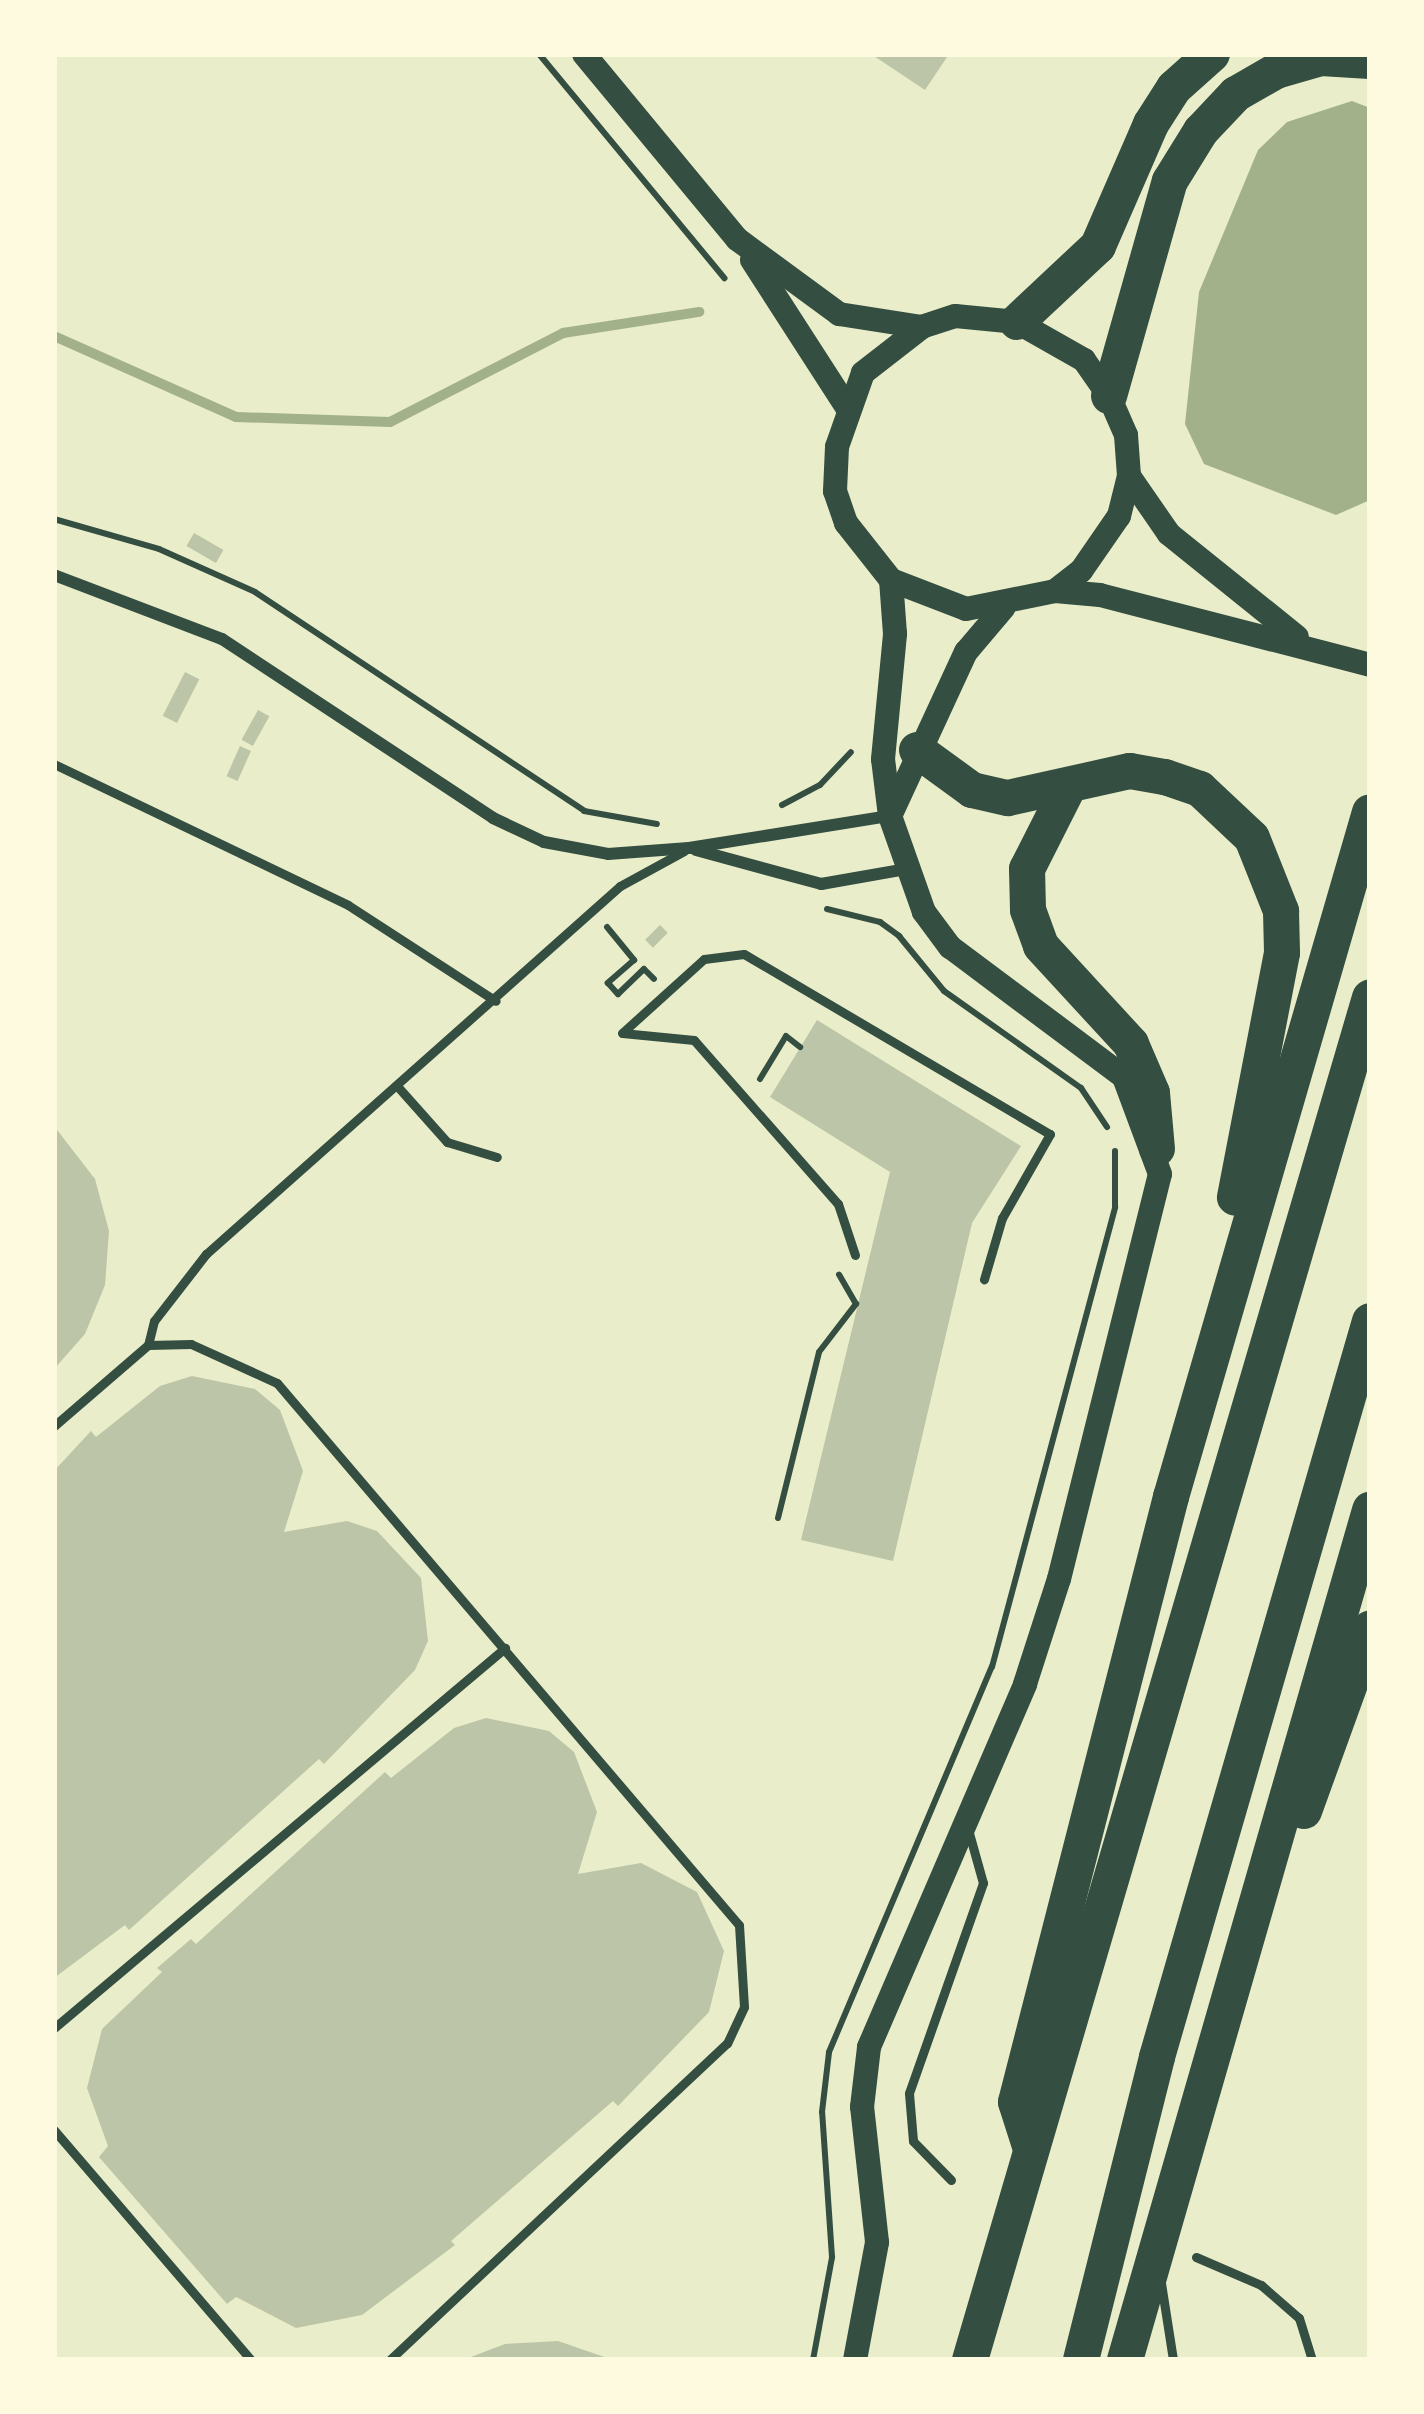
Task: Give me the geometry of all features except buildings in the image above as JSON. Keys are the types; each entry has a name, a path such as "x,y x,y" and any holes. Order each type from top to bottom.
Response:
{"highway":[{"path":"1017,322 1098,246 1151,124 1174,88 1212,54"},
{"path":"1109,396 1170,181 1201,131 1236,94 1276,71 1321,58 1370,61"},
{"path":"917,750 972,790 1007,798 1130,771 1200,789 1252,838 1281,911 1262,1077 1171,1497"},
{"path":"1068,788 1027,869 1028,910 1041,946 1131,1044 1151,1093 1157,1149"},
{"path":"1030,2146 1016,2102 1171,1497 1370,812"},
{"path":"970,2360 1030,2146 1130,1835 1370,997"},
{"path":"1081,2360 1156,2057 1370,1321"},
{"path":"1125,2360 1370,1510"},
{"path":"1230,1999 1370,1629"}],"main road":[{"path":"584,54 737,238 846,406"},
{"path":"737,238 839,314 922,327"},
{"path":"955,316 1017,322 1084,359 1109,396 1126,435 1129,476 1106,542 1055,590 1004,607 948,605 891,580 846,524 835,490 846,406 862,373 922,327 955,316"},
{"path":"1129,476 1169,534 1304,642"},
{"path":"855,2360 878,2242 862,2107 869,2047 966,1823 1059,1580 1152,1218 1157,1149 1124,1077 950,947 906,869 890,817 883,759 890,711 891,580"},
{"path":"1055,590 1304,642 1370,665"},
{"path":"890,817 966,652 1004,607"},
{"path":"890,711 917,750"}],"street":[{"path":"54,575 222,639 493,818 544,842 608,854 688,848 890,817"},
{"path":"688,848 821,884 906,869"}],"lane":[{"path":"54,764 348,904 496,1001"},
{"path":"54,1426 148,1345 154,1321 206,1254 593,910 688,848"},
{"path":"855,1255 838,1204 694,1040 622,1033 704,958 744,954 1050,1134 1002,1218 985,1279"},
{"path":"398,1087 447,1142 496,1157"},
{"path":"148,1345 191,1344 277,1384 739,1925 744,2007 701,2073 389,2360"},
{"path":"54,2028 505,1648"},
{"path":"951,2180 913,2141 909,2093 983,1882 966,1823"},
{"path":"54,2130 251,2360"},
{"path":"1196,2257 1261,2285 1300,2318 1312,2360"},
{"path":"1153,2270 1162,2285 1173,2360"}],"path":[{"path":"539,54 726,280"},
{"path":"54,519 159,549 255,592 584,811 665,826"},
{"path":"765,810 800,799"},
{"path":"814,2360 832,2258 822,2112 829,2053 992,1666 1050,1473 1119,1177 1107,1125 1081,1088 944,991 880,922 823,908"},
{"path":"593,910 634,960 608,982 618,994 644,969 667,992"},
{"path":"754,1088 786,1036 800,1047"},
{"path":"778,1518 819,1352 856,1304 835,1252"}],"shaded area":[{"path":"1352,101 1370,108 1370,500 1336,515 1204,464 1185,424 1199,292 1258,150 1287,122"}],"waterway":[{"path":"54,336 236,417 390,422 563,333 699,312"}]}
